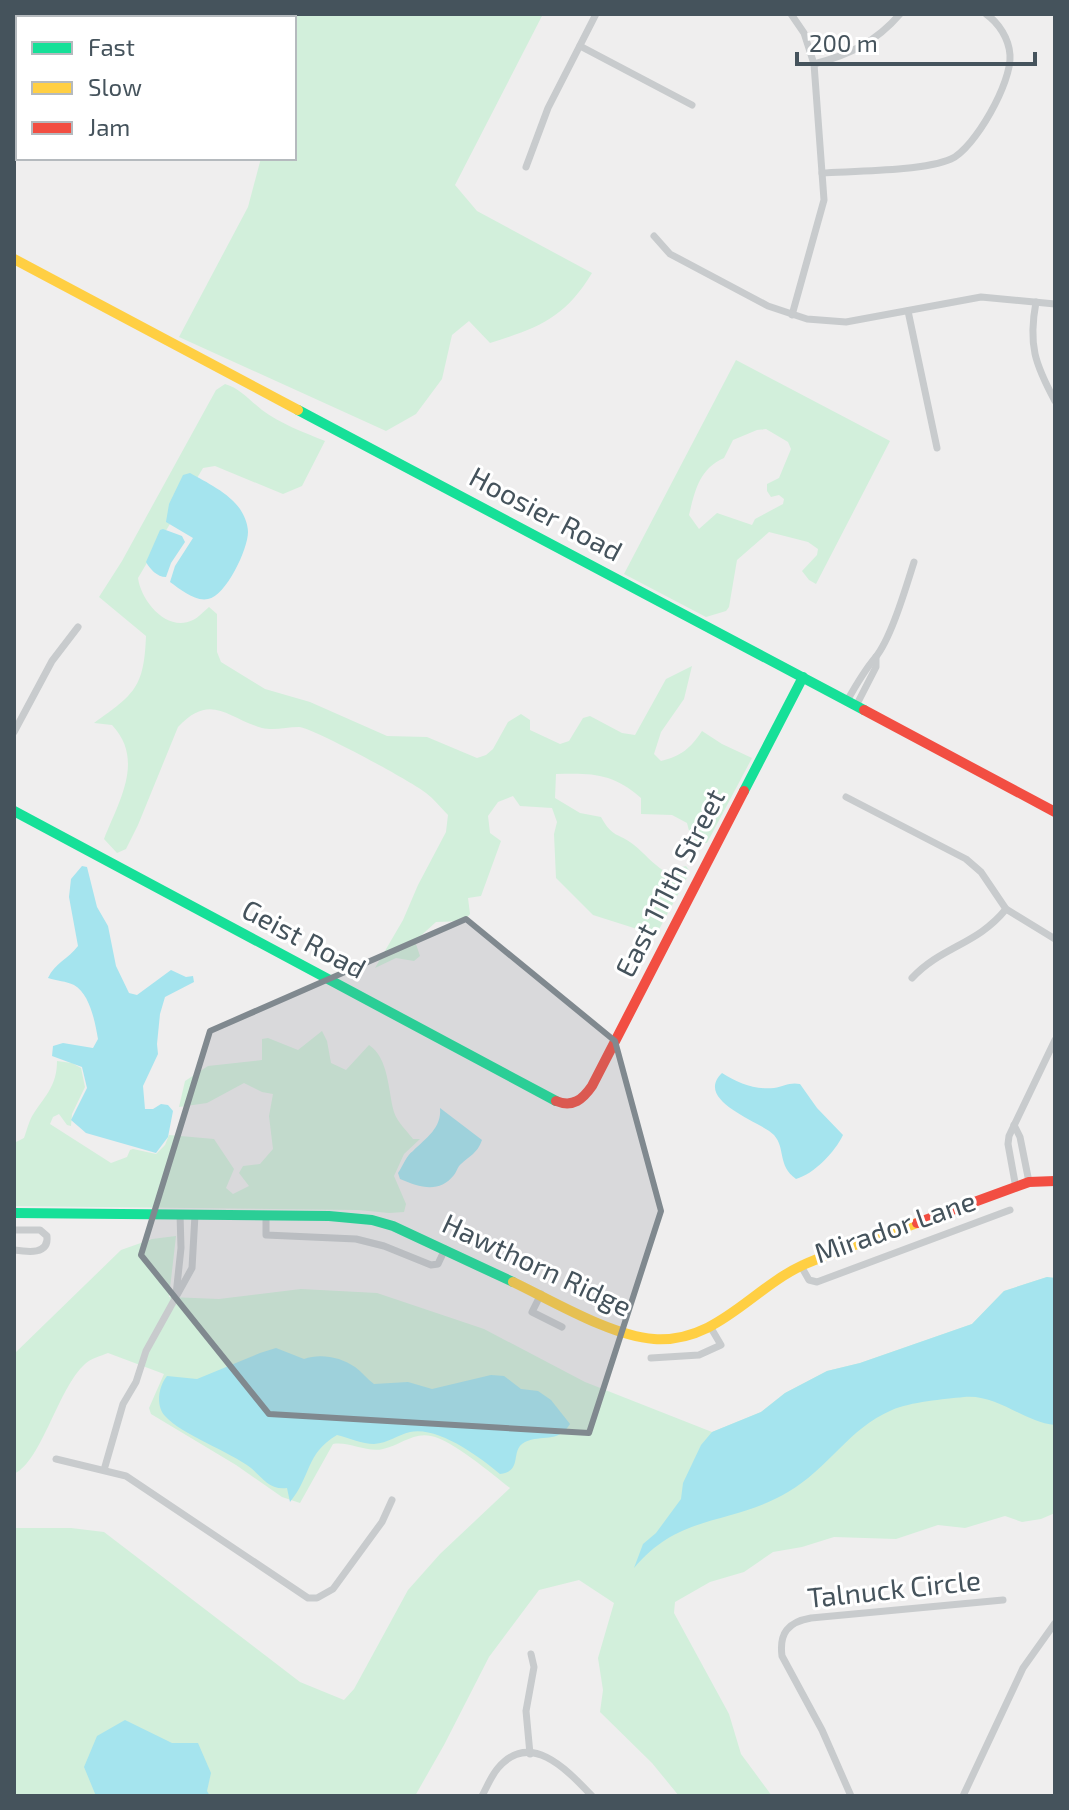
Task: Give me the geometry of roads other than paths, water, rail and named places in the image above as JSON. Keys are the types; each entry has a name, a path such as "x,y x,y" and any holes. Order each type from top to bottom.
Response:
{"street":[{"path":"526,167 548,108 596,14"},
{"path":"791,14 804,33 814,64 823,207 792,315"},
{"path":"814,64 861,48 900,14"},
{"path":"822,173 934,164 962,153 983,123 1009,67 1007,40 986,14"},
{"path":"580,46 692,105"},
{"path":"654,236 670,254 768,306 820,321 846,322 981,297 1055,304"},
{"name":"Hoosier Road","path":"14,259 1055,812"},
{"path":"1036,302 1032,351 1039,372 1055,401"},
{"path":"908,311 937,448"},
{"path":"852,703 876,667 876,657 892,624 914,562"},
{"path":"14,732 52,661 78,627"},
{"name":"East 111th Street","path":"572,1105 582,1099 595,1080 803,677"},
{"path":"846,797 966,859 981,872 1006,909 1055,939"},
{"name":"Geist Road","path":"14,811 555,1101 572,1105"},
{"path":"912,978 927,962 991,927 1006,909"},
{"path":"1016,1188 1008,1144 1055,1040"},
{"path":"1014,1125 1020,1137 1029,1182"},
{"name":"Hawthorn Ridge","path":"14,1213 329,1216 372,1220 445,1249 624,1334 672,1340 711,1328 801,1266 1029,1182 1055,1181"},
{"path":"964,1205 970,1225"},
{"name":"Mirador Lane","path":"801,1266 809,1280 817,1282 1010,1210"},
{"path":"176,1297 181,1248 180,1214"},
{"path":"104,1470 123,1404 136,1382 146,1351 192,1268 195,1215"},
{"path":"266,1216 266,1235 356,1239 396,1250 431,1265 438,1264 445,1249"},
{"path":"14,1230 40,1230 48,1241 45,1247 37,1251 14,1250"},
{"path":"541,1294 532,1312 562,1327"},
{"path":"651,1358 699,1355 721,1345 711,1328"},
{"path":"56,1459 126,1476 308,1598 317,1598 333,1589 382,1522 392,1500"},
{"name":"Talnuck Circle","path":"851,1796 822,1730 782,1656 780,1643 785,1629 796,1621 811,1618 1003,1600"},
{"path":"963,1796 1023,1668 1055,1623"},
{"path":"530,1754 526,1711 534,1667 531,1654"},
{"path":"482,1796 498,1768 509,1759 530,1754 551,1758 562,1765 592,1796"}],"water":[{"path":"190,473 230,498 243,514 248,529 235,571 222,590 208,599 193,597 170,582 175,566 193,538 166,522 169,504 183,475"},
{"path":"163,529 182,536 185,542 166,577 154,572 146,562"},
{"path":"82,866 87,867 97,907 108,926 116,966 129,993 137,995 171,970 186,977 193,976 194,982 165,997 160,1014 158,1054 143,1086 145,1109 161,1104 168,1105 173,1111 168,1137 156,1153 86,1133 71,1120 87,1088 82,1067 52,1056 53,1046 63,1043 93,1048 98,1039 91,1009 80,989 48,978 54,968 78,946 69,897 71,879"},
{"path":"722,1073 740,1083 760,1088 800,1084 817,1108 843,1135 817,1167 796,1179 786,1168 774,1135 733,1110 716,1093 715,1083"},
{"path":"440,1108 482,1140 480,1145 442,1185 421,1186 400,1179 398,1173 406,1158 436,1127"},
{"path":"1047,1277 1055,1278 1055,1425 976,1397 899,1407 863,1427 815,1472 788,1492 767,1503 688,1528 652,1550 634,1568 643,1544 656,1533 681,1499 683,1483 701,1445 712,1432 761,1412 785,1393 827,1371 860,1363 972,1324 1004,1291"},
{"path":"276,1348 304,1359 323,1356 343,1361 374,1384 408,1382 432,1389 491,1375 504,1376 521,1389 538,1391 551,1400 570,1424 555,1436 525,1442 518,1450 512,1469 500,1474 446,1438 421,1431 374,1444 337,1435 314,1457 290,1502 287,1488 271,1485 242,1462 183,1430 165,1416 159,1401 160,1390 167,1376 197,1379"},
{"path":"125,1720 172,1743 198,1743 211,1773 207,1791 210,1796 96,1796 84,1767 97,1736"}]}
